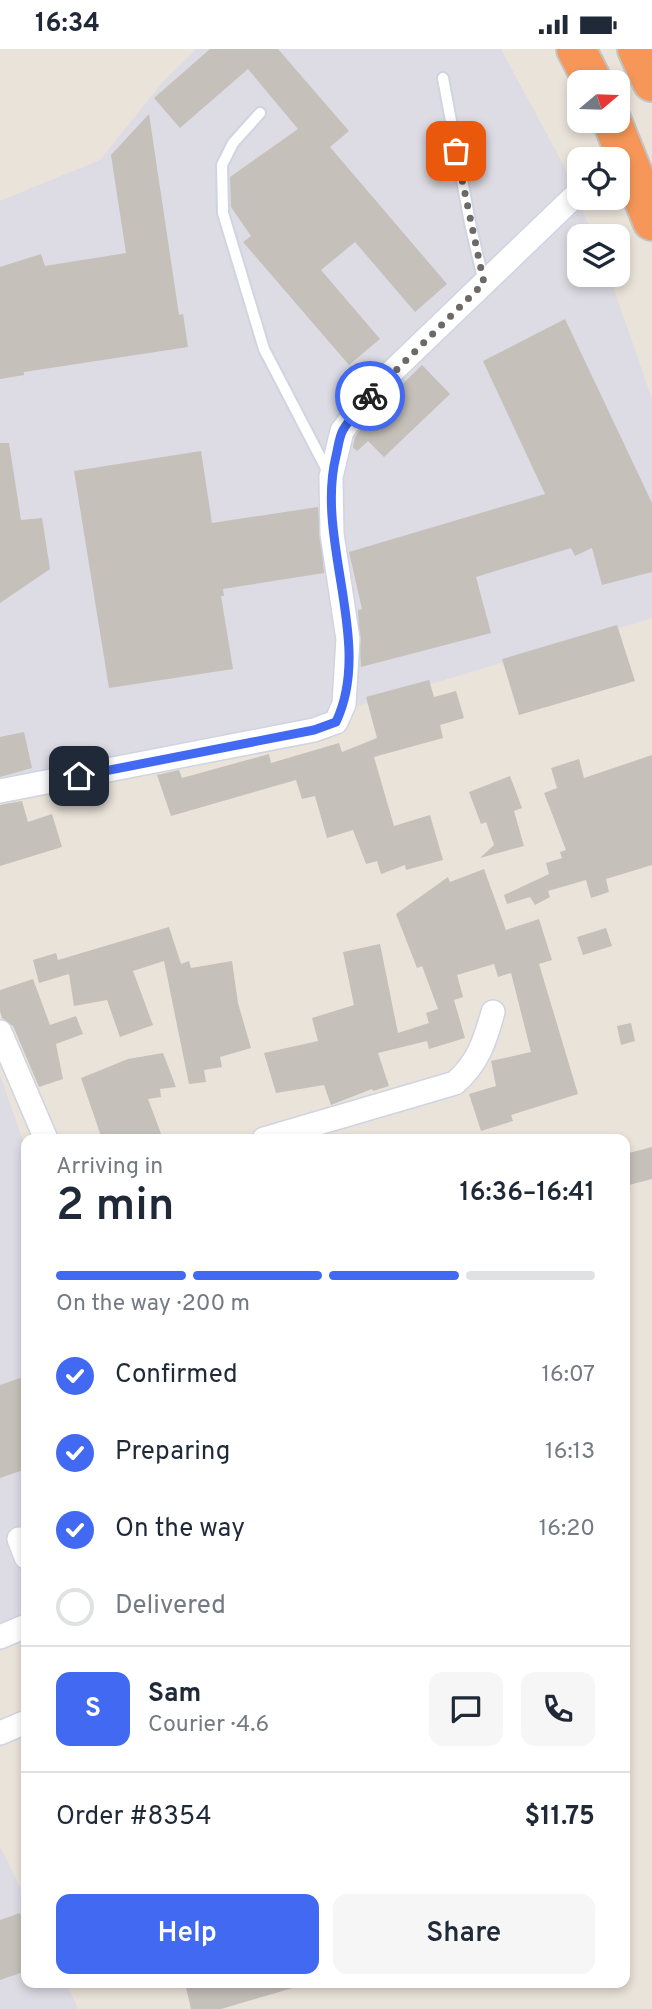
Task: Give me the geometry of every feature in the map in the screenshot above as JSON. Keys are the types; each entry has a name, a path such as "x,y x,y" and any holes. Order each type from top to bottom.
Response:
{"highway":[{"path":"576,49 587,70"},
{"path":"637,49 652,82"},
{"path":"617,133 652,221"}],"street":[{"path":"0,791 314,730 336,722 344,704 348,639 332,534 331,477 342,431 374,390 567,203"},
{"path":"281,1134 455,1083 471,1070 482,1048 493,1013"},
{"path":"0,1032 44,1134"},
{"path":"0,1637 21,1628"},
{"path":"0,1733 21,1724"}],"lane":[{"path":"443,78 484,283"},
{"path":"260,113 233,143 222,165 223,213 264,349 331,477"}],"shaded area":[{"path":"196,49 501,49 567,173 567,210 582,210 588,224 567,224 567,287 613,287 652,399 652,618 320,717 0,778 0,201 100,160 162,83"},
{"path":"0,1075 21,1136 21,1636 0,1645"},
{"path":"0,1846 21,1890 21,1988 68,1988 78,2009 0,2009"}],"building":[{"path":"210,49 278,49 349,131 330,147 447,284 415,312 355,242 321,270 380,339 349,365 243,242 251,236 231,207 230,177 298,129 248,69 180,128 154,98"},
{"path":"149,114 179,315 183,314 188,347 24,372 24,375 0,379 0,267 41,254 45,266 126,253 111,155"},
{"path":"565,319 652,503 652,572 602,585 592,548 575,556 571,548 476,577 491,633 361,667 358,610 362,609 349,552 545,494 483,361"},
{"path":"422,365 450,394 384,457 368,441 357,451 353,447 355,437 375,411"},
{"path":"0,443 9,443 21,520 42,518 50,569 0,603"},
{"path":"201,451 212,523 318,507 324,573 223,589 224,596 221,596 233,669 109,688 74,471"},
{"path":"617,625 635,681 519,715 502,659"},
{"path":"429,680 434,697 456,691 464,718 440,725 443,738 374,757 394,826 430,815 443,860 406,870 405,865 381,874 377,861 366,864 353,830 327,838 315,796 302,799 296,780 171,816 157,775 179,770 182,778 269,754 271,763 339,743 342,752 377,738 366,697"},
{"path":"24,732 32,768 0,777 0,737"},
{"path":"652,755 652,865 606,879 609,892 591,898 586,880 548,891 550,897 535,905 530,897 507,904 504,895 549,874 546,863 562,858 560,852 566,850 544,793 557,788 551,768 579,759 584,778"},
{"path":"510,776 522,808 514,811 524,846 480,858 494,845 486,822 481,824 469,792"},
{"path":"22,801 28,822 52,814 62,847 0,866 0,805"},
{"path":"484,869 506,930 539,919 552,960 539,964 578,1094 511,1115 513,1121 481,1131 469,1094 496,1086 491,1061 531,1052 511,973 498,977 494,964 457,975 463,997 454,1000 465,1038 429,1049 427,1041 378,1053 389,1086 373,1091 372,1089 331,1105 324,1085 276,1093 264,1053 318,1041 312,1018 354,1005 343,952 380,944 398,1033 429,1023 426,1013 438,1009 422,966 417,968 396,914 448,877 450,882"},
{"path":"169,927 181,964 189,961 191,968 232,961 238,1003 251,1048 220,1057 222,1067 204,1070 206,1082 189,1084 164,961 133,971 153,1025 120,1037 107,1000 74,1006 69,974 39,983 33,960 56,953 58,960"},
{"path":"606,928 612,946 583,955 577,937"},
{"path":"33,979 50,1025 76,1016 83,1034 56,1044 63,1079 39,1087 13,1026 2,1018 0,1011 0,990"},
{"path":"631,1023 635,1041 621,1045 617,1026"},
{"path":"163,1053 176,1087 160,1089 161,1097 148,1099 161,1134 100,1134 81,1078 128,1059"},
{"path":"652,1147 652,1179 630,1185 630,1153"},
{"path":"21,1378 21,1471 0,1478 0,1385"},
{"path":"20,1913 21,1916 21,1973 0,1980 0,1920"},
{"path":"186,1988 293,1988 221,2009 191,2009"}],"way so far":[{"path":"370,396 484,283 456,151"}],"route":[{"path":"79,776 314,730 336,722 344,704 348,639 332,534 331,477 342,431 370,396"}]}
